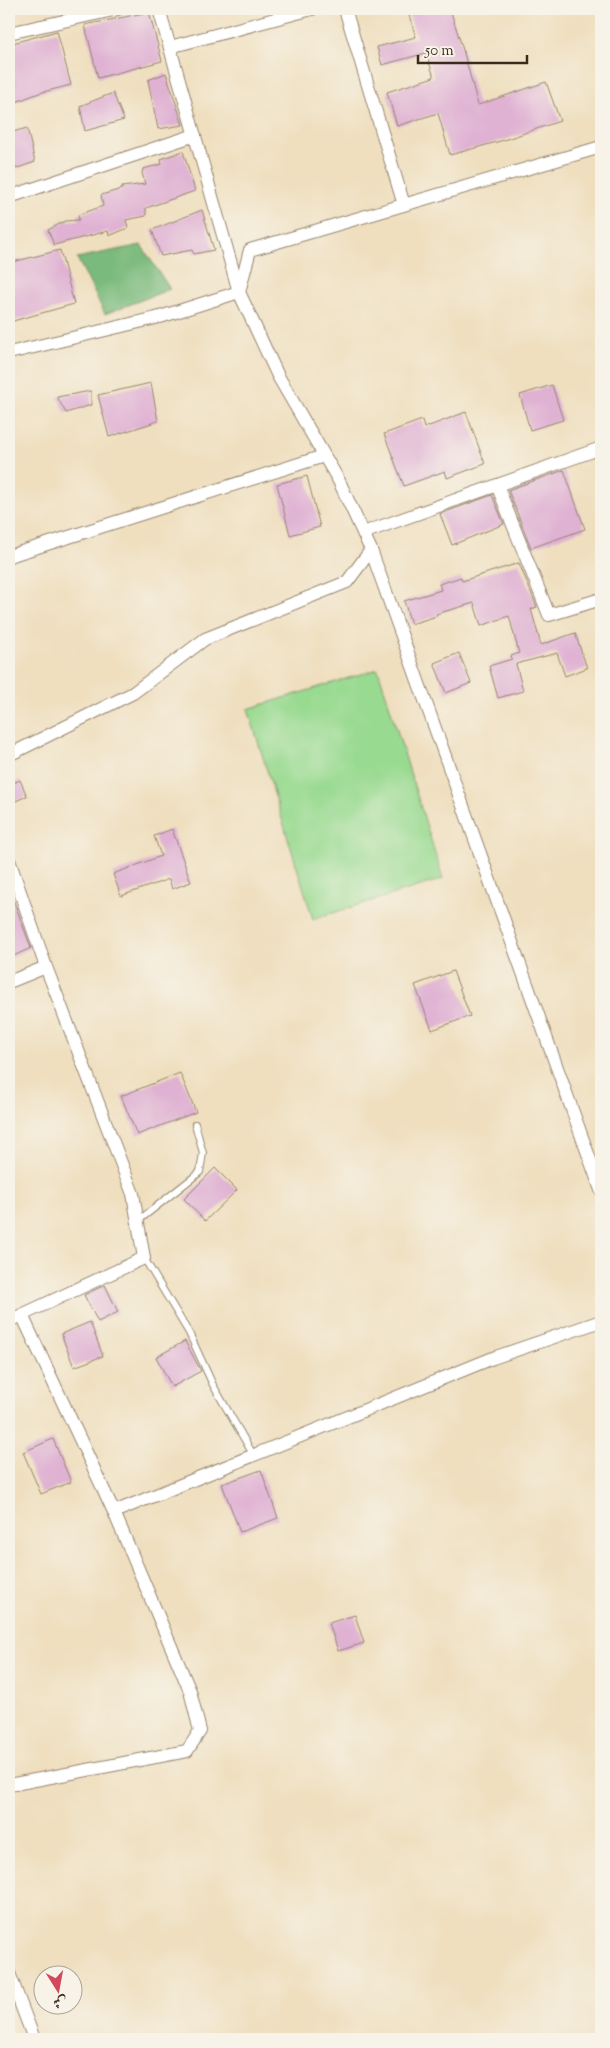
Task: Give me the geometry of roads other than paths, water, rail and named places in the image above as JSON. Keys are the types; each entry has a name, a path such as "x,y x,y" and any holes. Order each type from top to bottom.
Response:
{"street":[{"path":"9,33 118,9"},
{"path":"160,9 239,292 278,376 338,481 371,550 601,1190"},
{"path":"170,47 312,9"},
{"path":"345,9 404,205"},
{"path":"9,197 195,135"},
{"path":"239,292 250,250 601,147"},
{"path":"9,353 160,317 239,292"},
{"path":"363,533 601,448"},
{"path":"9,556 324,456"},
{"path":"497,485 550,616 601,598"},
{"path":"9,756 133,694 205,639 347,582 371,550"},
{"path":"9,860 46,967 133,1194 144,1258 9,1321"},
{"path":"9,982 46,967"},
{"path":"9,1785 187,1751 200,1731 190,1691 114,1512 22,1315"},
{"path":"114,1512 493,1358 601,1321"},
{"path":"9,1973 34,2039"}],"lane":[{"path":"138,1221 200,1172 203,1153 195,1124"},
{"path":"144,1258 189,1333 213,1385 254,1456"}]}
